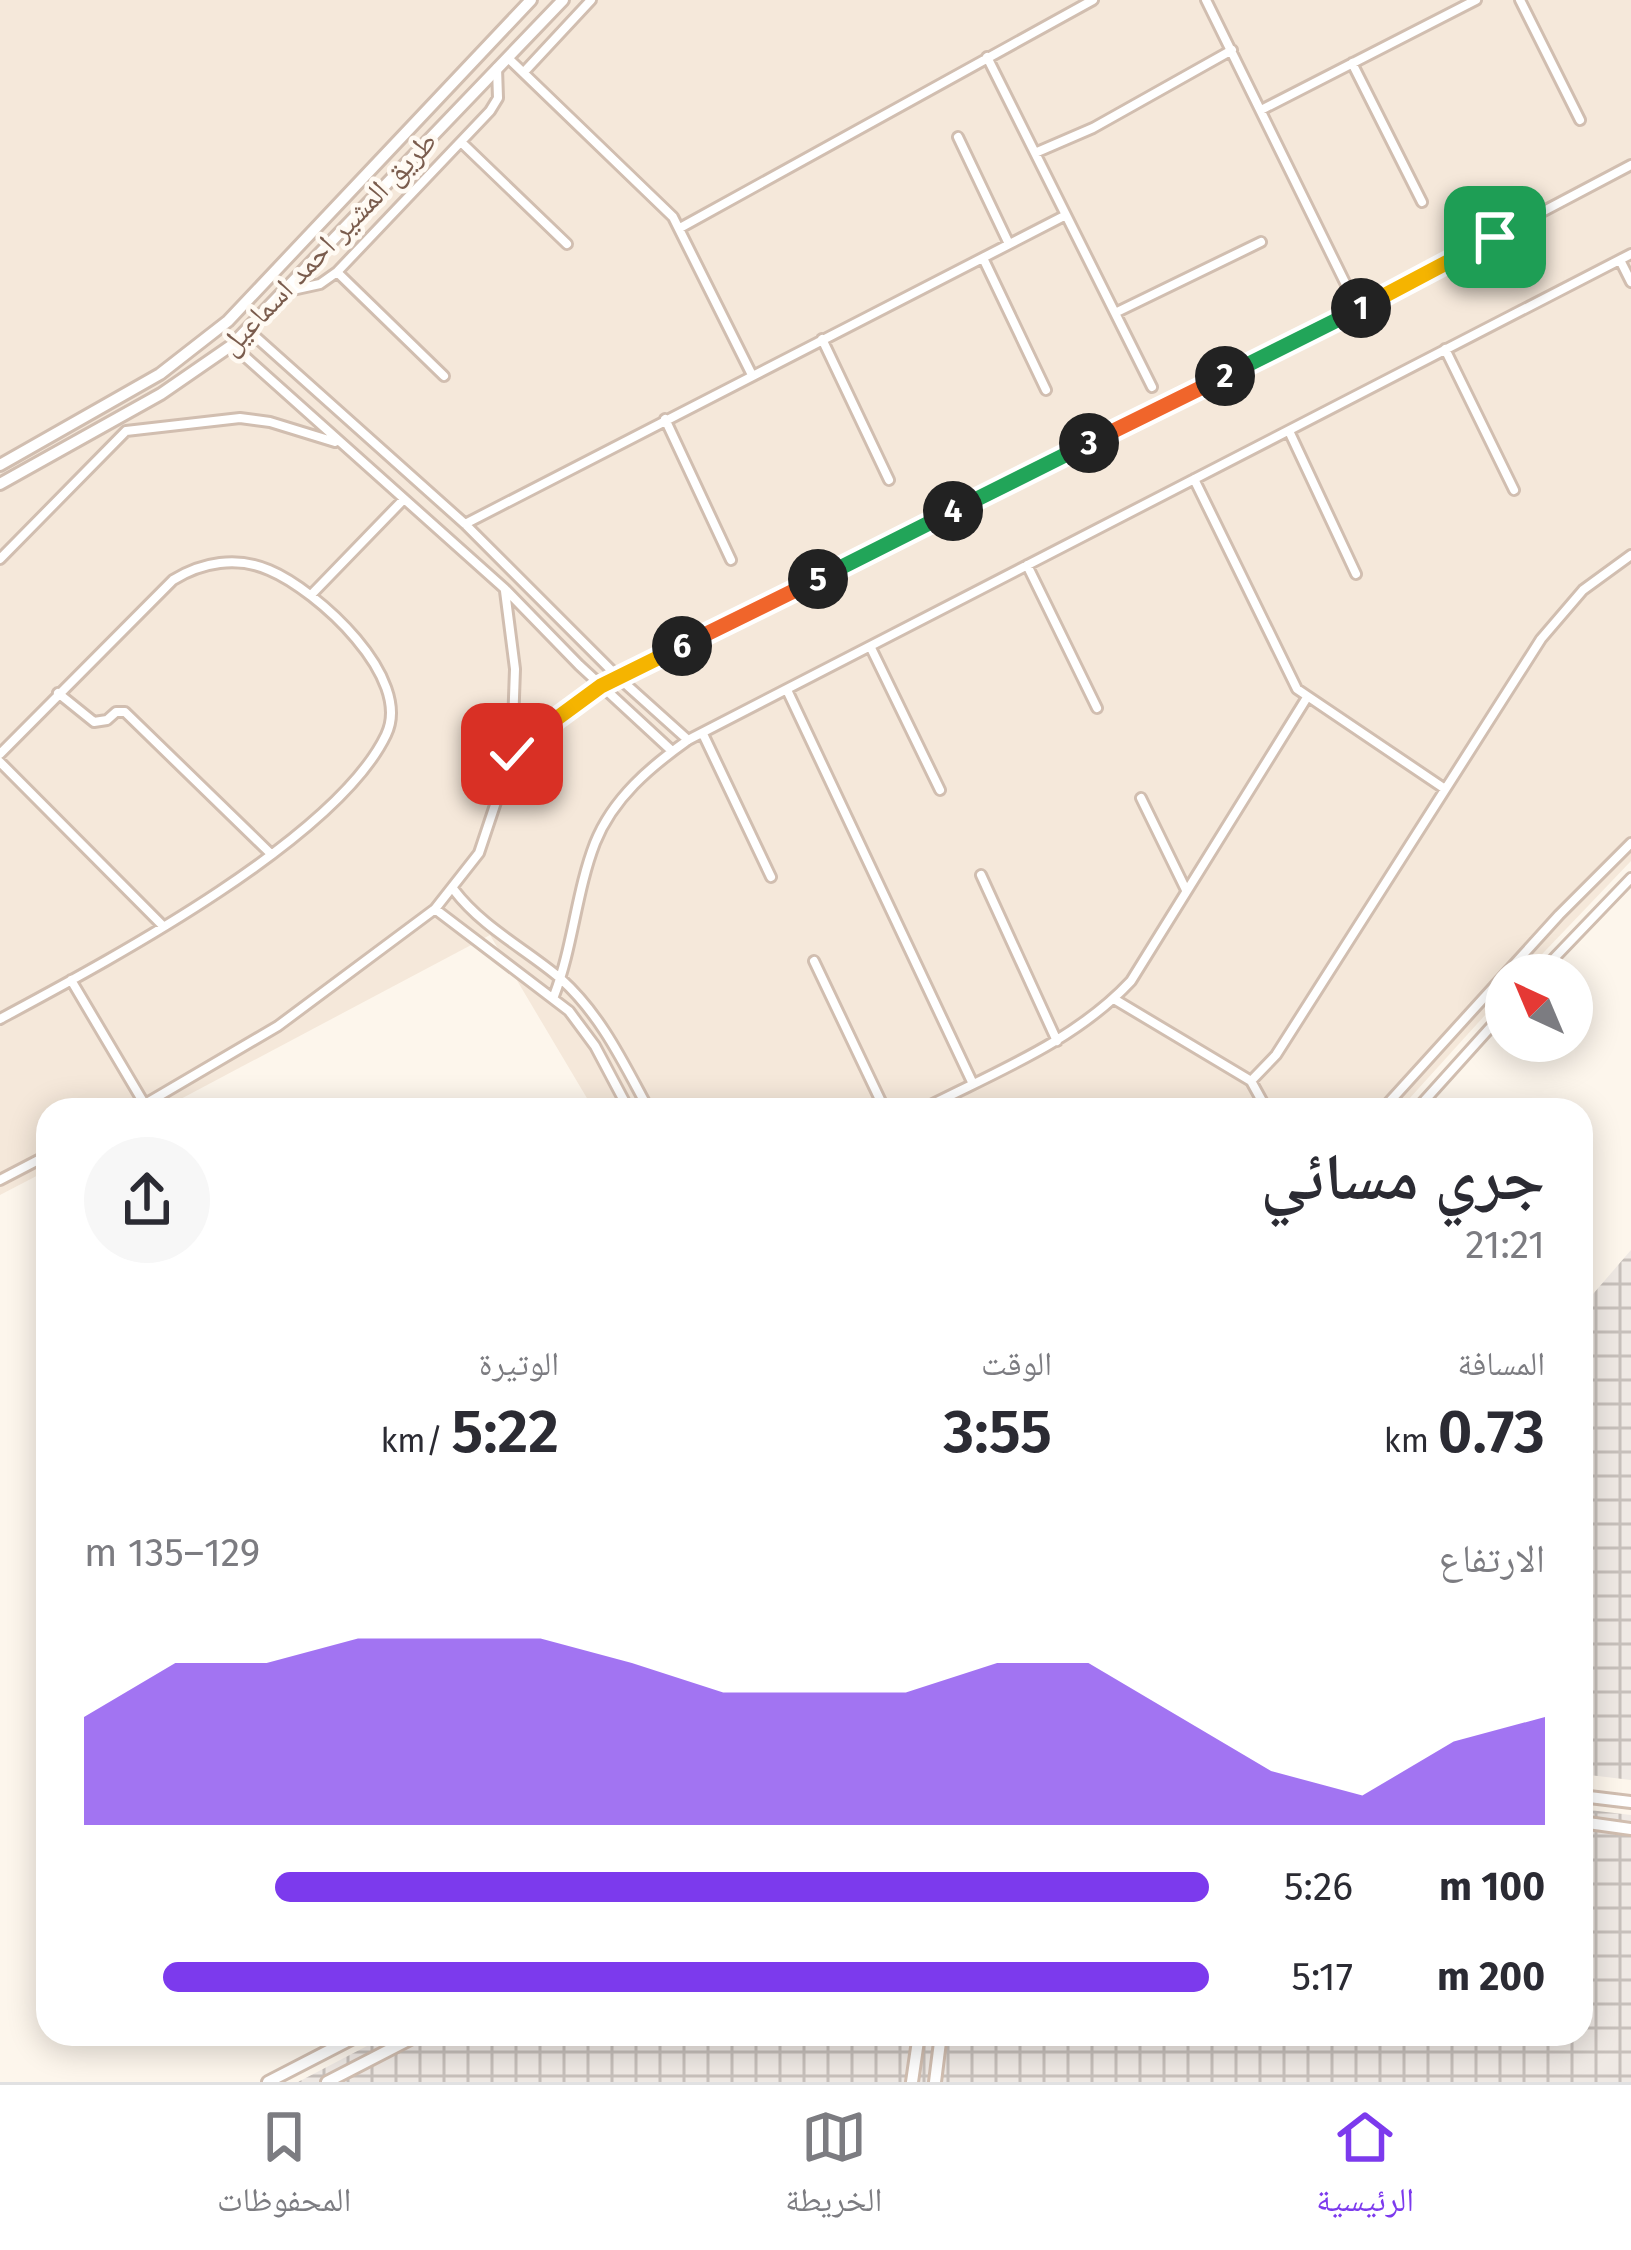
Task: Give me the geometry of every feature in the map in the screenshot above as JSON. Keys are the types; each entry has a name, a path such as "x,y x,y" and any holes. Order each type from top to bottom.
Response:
{"street":[{"name":"طريق المشير احمد اسماعيل","path":"0,465 130,392 214,333 283,266 531,0"},
{"name":"طريق المشير احمد اسماعيل","path":"0,484 200,370 230,347 289,291 563,0"},
{"path":"524,72 591,0"},
{"path":"680,228 1093,0"},
{"path":"1206,0 1358,310"},
{"path":"1261,110 1476,0"},
{"path":"1520,0 1580,120"},
{"path":"1035,153 1093,128 1232,50"},
{"path":"507,57 658,200 680,228 752,375"},
{"path":"987,57 1152,387"},
{"path":"1352,63 1422,202"},
{"path":"289,291 320,284 337,272 461,142 497,98 496,68"},
{"path":"958,136 1010,244"},
{"path":"461,142 567,244"},
{"path":"512,754 601,686 1358,310 1631,165"},
{"path":"465,524 1066,215"},
{"path":"1115,313 1261,242"},
{"path":"554,996 595,844 610,814 630,789 688,740 1631,254"},
{"path":"983,258 1046,390"},
{"path":"1620,260 1631,282"},
{"path":"337,272 444,376"},
{"path":"248,330 465,524 688,740"},
{"path":"214,333 505,589 673,751"},
{"path":"822,339 889,480"},
{"path":"1445,349 1514,490"},
{"path":"120,417 126,431"},
{"path":"0,560 126,431 240,418 342,444"},
{"path":"665,419 731,560"},
{"path":"1288,431 1356,574"},
{"path":"1194,479 1290,677 1306,698 1445,789"},
{"path":"310,595 404,499"},
{"path":"1251,1081 1276,1055 1561,613 1583,590 1631,555"},
{"path":"0,1019 163,926 270,853 323,813 377,751 392,722 393,706 362,644 310,595 269,569 219,562 188,571 161,591 58,693 0,758 163,926"},
{"path":"1027,565 1097,708"},
{"path":"157,1098 278,1026 435,909 479,854 512,754 515,669 505,589"},
{"path":"871,648 940,790"},
{"path":"787,691 974,1084"},
{"path":"58,693 94,722 125,712 270,853"},
{"path":"946,1098 1076,1031 1131,981 1306,698"},
{"path":"703,734 771,877"},
{"path":"1141,798 1186,890"},
{"path":"1393,1098 1631,843"},
{"path":"981,875 1058,1041"},
{"path":"1558,954 1631,878"},
{"path":"454,890 476,915 561,980 605,1031 642,1098"},
{"path":"435,909 554,996 595,1046 622,1098"},
{"path":"814,961 879,1098"},
{"path":"71,980 135,1098"},
{"path":"1114,999 1251,1081 1260,1098"},
{"path":"1427,1098 1485,1033"},
{"path":"0,1180 36,1161"},
{"path":"1593,1797 1631,1802"},
{"path":"1593,1824 1631,1829"},
{"path":"268,2082 338,2046"},
{"path":"328,2082 396,2046"},
{"path":"912,2082 917,2046"},
{"path":"935,2082 940,2046"}],"shaded area":[{"path":"0,0 1631,0 1631,861 1542,954 1485,954 1485,1015 1410,1098 587,1098 490,935 183,1098 36,1098 36,1176 0,1195"},
{"path":"1631,1250 1631,1780 1593,1775 1593,1294"},
{"path":"1593,1810 1631,1815 1631,2082 298,2082 367,2046 1593,2046"}],"route":[{"path":"512,754 601,686 1358,310 1495,237"}]}
